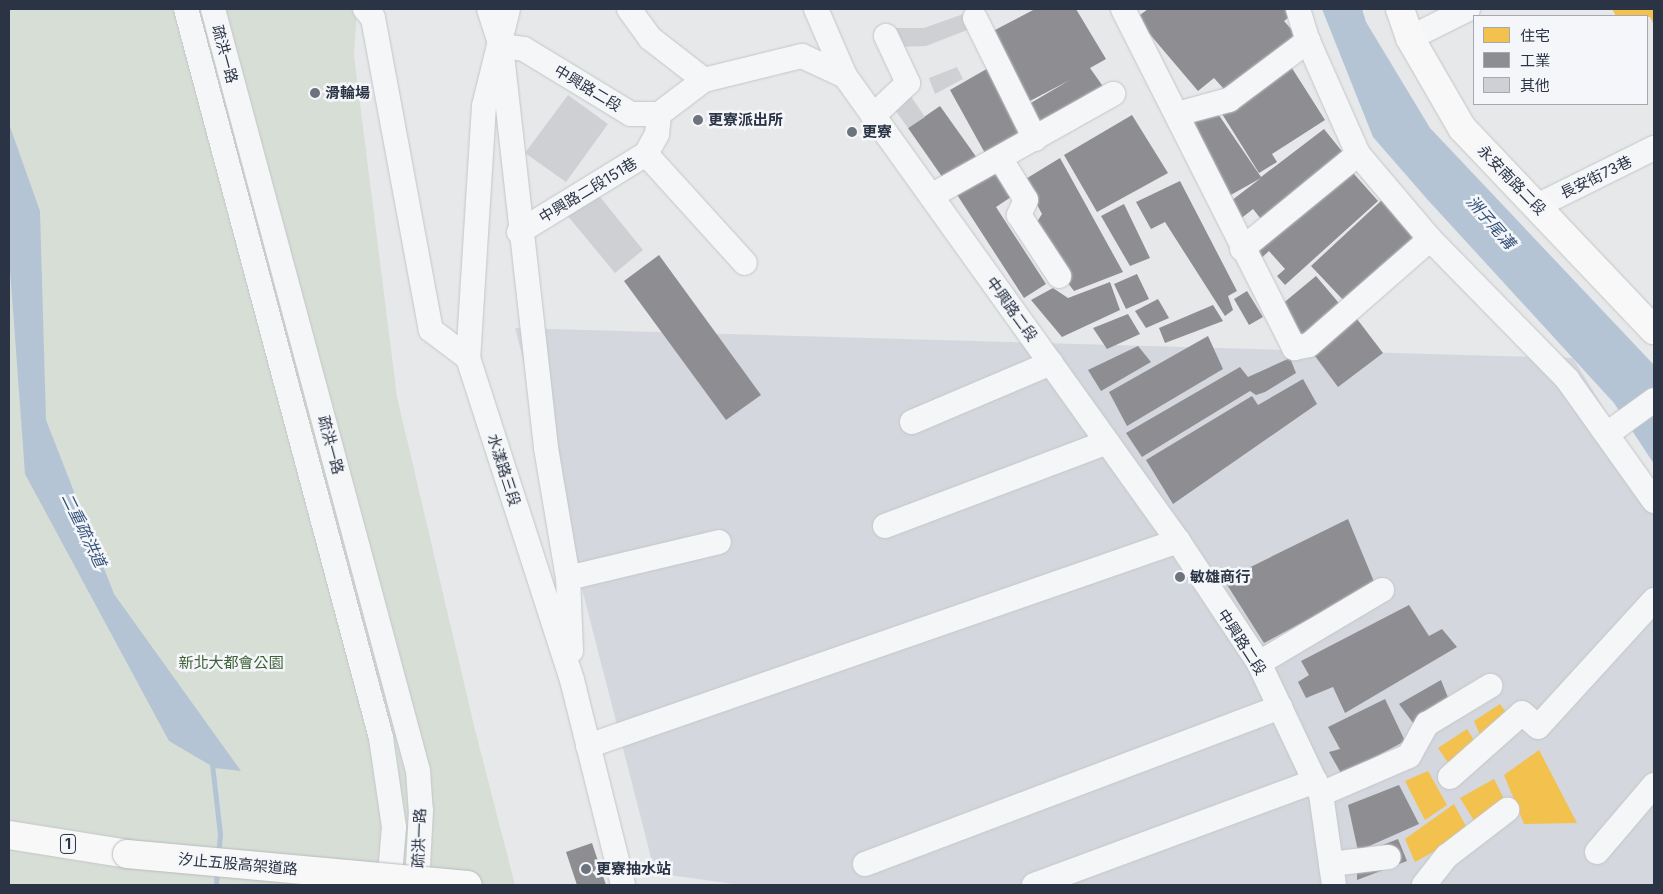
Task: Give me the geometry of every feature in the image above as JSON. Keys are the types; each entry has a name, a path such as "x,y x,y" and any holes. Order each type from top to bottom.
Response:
{"main road":[{"name":"永安南路二段","path":"1400,9 1410,38 1462,128 1654,330"},
{"name":"1","path":"9,835 127,854"},
{"name":"汐止五股高架道路","path":"9,843 468,885"}],"street":[{"name":"疏洪一路","path":"186,9 381,738 394,827 389,885"},
{"name":"疏洪一路","path":"213,9 418,771 422,810 417,885"},
{"path":"489,9 501,46 519,232 546,448 568,578 572,680"},
{"path":"501,46 508,9"},
{"path":"629,9 650,38 704,80"},
{"name":"中興路二段","path":"816,9 845,76 1178,540 1259,663 1318,787 1332,875"},
{"path":"1123,9 1177,114 1242,249 1294,348 1302,348 1430,240"},
{"path":"1298,9 1308,41 1358,154 1430,240 1567,379 1654,501"},
{"path":"1410,38 1468,9"},
{"path":"371,12 431,330 468,358"},
{"path":"975,18 1035,139"},
{"path":"873,116 908,83 886,36"},
{"path":"1177,114 1229,100 1308,41"},
{"name":"中興路二段","path":"501,46 524,49 631,114 659,114"},
{"name":"水漾路三段","path":"501,46 484,106 468,358 572,680 623,885"},
{"path":"659,114 704,80 802,56 845,76"},
{"path":"931,196 1114,94"},
{"name":"中興路二段151巷","path":"519,232 646,154 657,134 659,114"},
{"name":"長安街73巷","path":"1537,206 1654,148"},
{"path":"646,154 745,263"},
{"path":"1242,249 1358,154"},
{"path":"1000,158 1026,200 1019,215 1059,276"},
{"path":"912,422 1050,363"},
{"path":"1607,434 1654,400"},
{"path":"885,526 1107,442"},
{"path":"588,746 1178,540"},
{"path":"568,578 720,542"},
{"path":"1259,663 1382,590"},
{"path":"1450,777 1522,713 1538,727 1654,600"},
{"path":"1034,885 1409,756 1427,724 1490,686"},
{"path":"866,864 1280,707"},
{"path":"1597,852 1654,785"},
{"path":"1424,885 1447,856 1507,810"},
{"path":"1332,875 1389,856"}],"shaded area":[{"path":"515,328 1573,358 1654,491 1654,885 741,885 655,873"}],"green space":[{"name":"新北大都會公園","path":"9,9 357,9 354,56 397,397 475,730 515,885 9,885"}],"water":[{"name":"洲子尾溝","path":"1322,9 1362,9 1366,22 1430,128 1654,365 1654,464 1614,403 1427,199 1373,137"},
{"path":"9,124 40,211 46,420 114,594 241,771 215,768 169,741 25,474 9,255"}],"building: 住宅":[{"path":"1612,9 1654,9 1654,25 1648,15 1615,15"},
{"path":"1500,704 1510,718 1483,742 1474,721"},
{"path":"1467,729 1479,748 1451,767 1438,748"},
{"path":"1539,750 1577,823 1524,824 1504,775"},
{"path":"1428,771 1447,805 1425,820 1405,781"},
{"path":"1494,779 1507,805 1478,827 1460,798"},
{"path":"1454,804 1469,832 1415,862 1405,839"}],"building: 工業":[{"path":"1035,9 1076,9 1106,59 1090,68 1109,95 1044,131 1029,104 1070,80 1028,102 993,31"},
{"path":"1148,9 1287,9 1292,15 1284,21 1300,39 1231,97 1214,78 1198,91 1136,18"},
{"path":"1290,65 1325,120 1272,154 1277,162 1259,173 1219,109"},
{"path":"990,67 1027,133 986,155 950,90"},
{"path":"1212,105 1261,177 1324,129 1349,160 1265,224 1253,209 1239,220 1227,204 1261,178 1220,201 1186,120"},
{"path":"940,106 977,158 945,181 908,128"},
{"path":"1132,115 1168,173 1097,212 1064,155"},
{"path":"1060,158 1123,272 1074,291 1030,233 1042,214 1024,180"},
{"path":"994,165 1014,195 996,207 1046,284 1024,298 954,190"},
{"path":"1346,165 1378,201 1285,285 1277,276 1285,269 1269,251 1258,261 1249,251"},
{"path":"1180,181 1237,291 1228,296 1233,310 1225,316 1165,222 1151,229 1136,202"},
{"path":"1383,199 1419,237 1347,304 1311,266"},
{"path":"1124,204 1150,258 1130,266 1101,216"},
{"path":"659,255 761,395 726,420 624,281"},
{"path":"1137,274 1149,299 1126,309 1114,284"},
{"path":"1316,276 1343,308 1303,342 1275,310"},
{"path":"1110,282 1120,310 1062,337 1031,300 1053,288 1068,298"},
{"path":"1247,291 1263,317 1249,325 1234,299"},
{"path":"1158,299 1169,318 1146,328 1135,311"},
{"path":"1213,305 1223,321 1165,343 1159,328"},
{"path":"1128,314 1140,334 1107,349 1093,328"},
{"path":"1354,315 1383,353 1338,387 1309,348"},
{"path":"1208,336 1223,369 1127,426 1109,392"},
{"path":"1138,346 1151,362 1101,391 1088,370"},
{"path":"1290,358 1296,373 1265,392 1256,395 1250,391 1142,457 1126,433 1240,367 1248,377"},
{"path":"1303,379 1317,404 1173,504 1146,460 1252,396 1258,405"},
{"path":"1348,519 1375,584 1264,643 1224,580"},
{"path":"1409,605 1429,636 1442,629 1457,647 1345,713 1333,687 1306,698 1298,682 1309,675 1301,661"},
{"path":"1441,680 1451,705 1416,727 1399,704"},
{"path":"1385,699 1405,741 1342,775 1329,752 1340,749 1328,727"},
{"path":"1399,785 1419,824 1358,851 1348,805"},
{"path":"1398,839 1407,861 1357,880 1357,855"},
{"name":"更寮抽水站","path":"592,843 606,885 577,885 566,852"}],"building: 其他":[{"path":"969,12 975,27 926,46 897,47 896,28 924,28"},
{"path":"957,67 963,79 935,94 929,78"},
{"path":"568,95 608,124 566,182 525,153"},
{"path":"910,95 925,117 908,128 893,107"},
{"path":"596,192 643,250 615,273 567,215"}],"waterway":[{"name":"二重疏洪道","path":"212,764 220,834 218,855"},
{"name":"二重疏洪道","path":"216,885 217,871"}],"place":[{"name":"滑輪場","path":"315,93"},
{"name":"更寮派出所","path":"698,120"},
{"name":"更寮","path":"852,132"},
{"name":"敏雄商行","path":"1180,577"},
{"name":"更寮抽水站","path":"586,869"}]}
